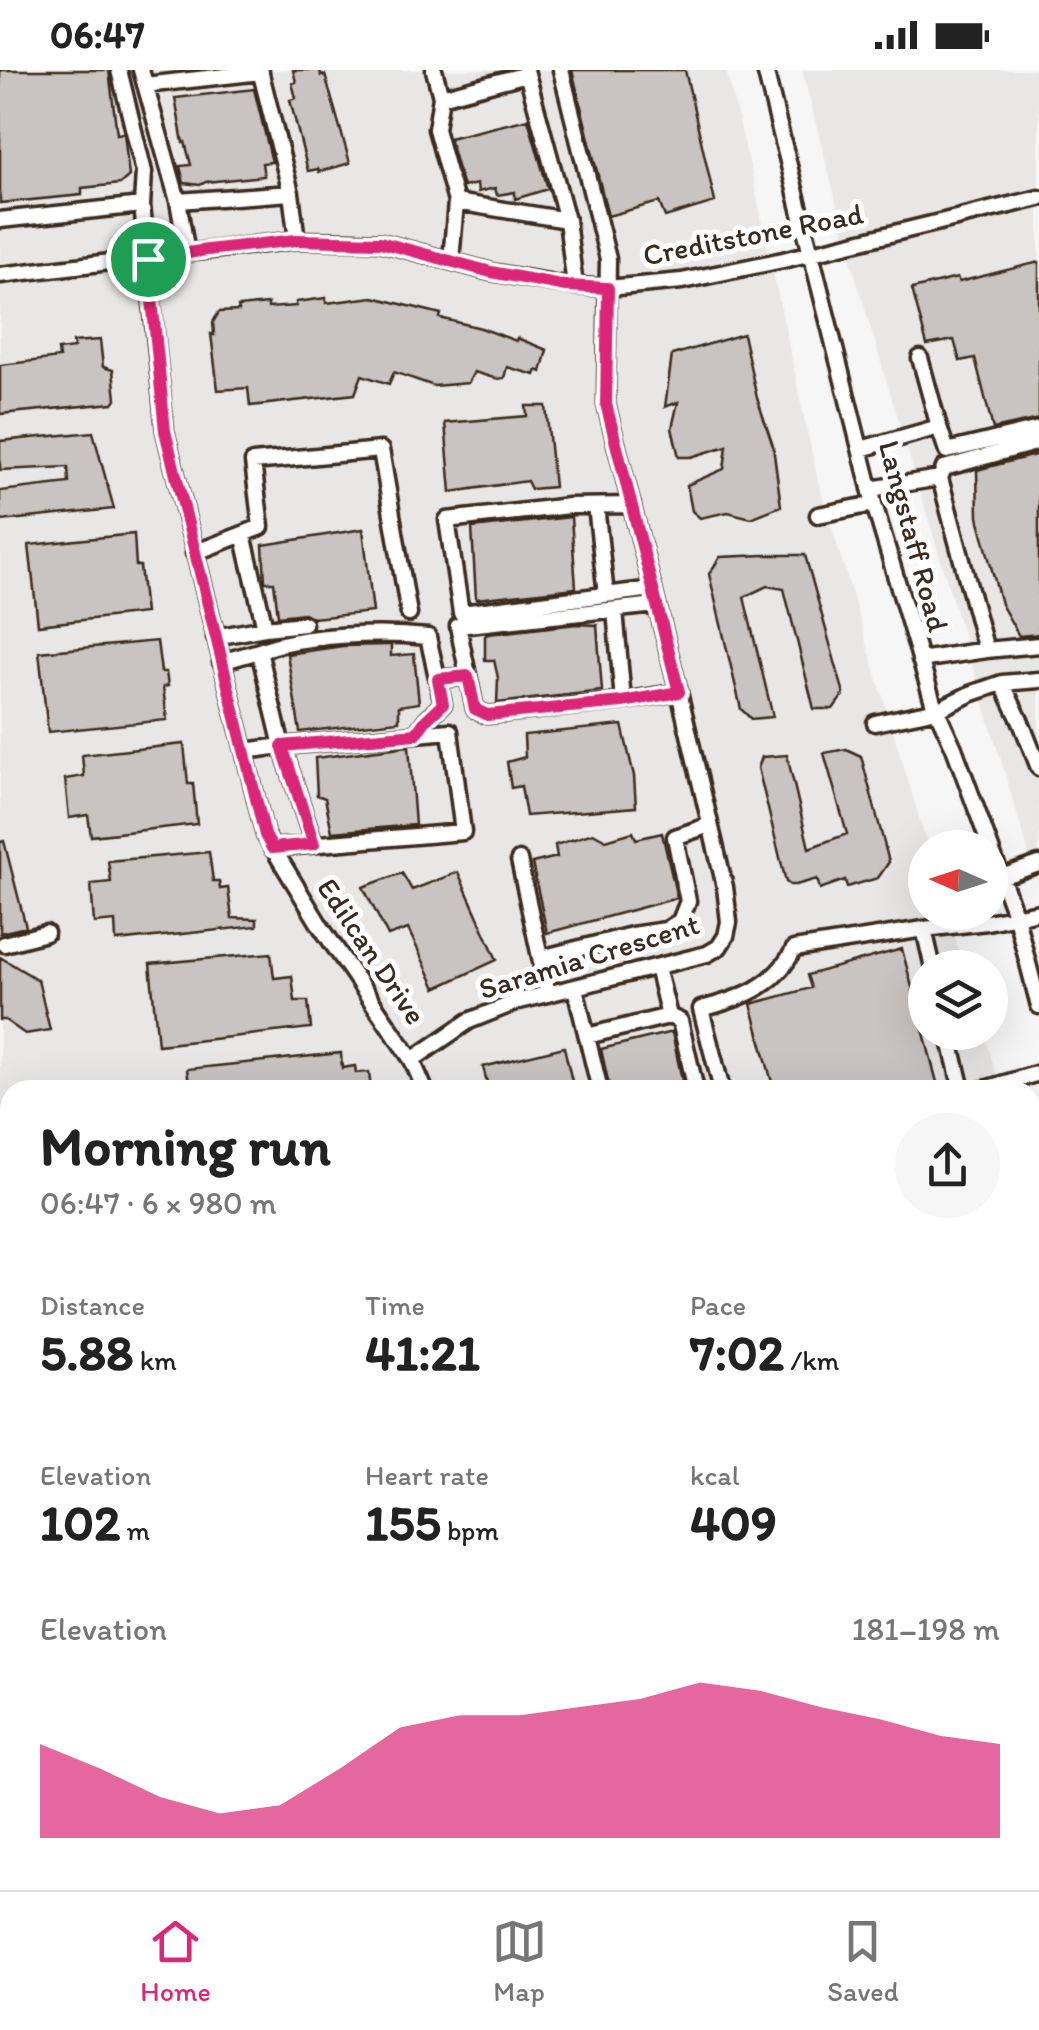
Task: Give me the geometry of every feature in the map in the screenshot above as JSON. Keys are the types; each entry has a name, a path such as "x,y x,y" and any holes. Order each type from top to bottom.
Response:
{"street":[{"name":"Edilcan Drive","path":"118,70 144,172 142,204 162,412 265,835 320,927 412,1060 420,1080"},
{"path":"434,70 441,98 436,130 456,202 451,261"},
{"name":"Saramia Crescent","path":"412,1060 468,1021 520,1001 708,954 726,936 729,922 725,887 679,692 606,404 608,259 561,70"},
{"name":"Langstaff Road","path":"765,70 872,496 920,660 984,830"},
{"path":"187,252 178,200 143,78 260,71 291,192 296,240"},
{"path":"441,98 527,72 566,220 576,286"},
{"path":"178,200 291,192"},
{"name":"Creditstone Road","path":"0,275 296,240 380,242 491,272 608,288 682,281 1039,198"},
{"path":"456,202 566,220"},
{"path":"0,220 142,204"},
{"path":"920,358 947,451 1039,430"},
{"path":"861,449 940,427"},
{"path":"986,650 940,478 944,468 1039,442"},
{"path":"194,552 261,527 253,462 381,450 409,614"},
{"path":"818,515 940,478"},
{"path":"632,505 569,506 447,520 461,613 652,589"},
{"path":"596,506 606,595"},
{"path":"243,534 265,628"},
{"path":"656,606 458,626 475,709 487,715 622,702 679,692"},
{"path":"616,610 622,702"},
{"path":"215,637 304,624"},
{"path":"222,662 280,643 388,633 428,637 443,704 416,734"},
{"path":"920,660 1039,645"},
{"path":"259,652 282,746 314,844"},
{"path":"438,679 468,676"},
{"path":"875,723 937,710 1002,683 1039,680"},
{"path":"1002,683 1039,768"},
{"path":"1020,720 1039,718"},
{"path":"244,751 450,731 463,832 272,848"},
{"path":"540,958 666,930 680,921 688,901 674,837 710,825"},
{"path":"520,860 548,994"},
{"path":"1008,874 1039,864"},
{"name":"Langstaff Road","path":"1008,895 1039,1006"},
{"path":"1008,918 1039,912"},
{"path":"719,1080 701,1009 725,1003 772,980 785,967 794,949 918,930"},
{"path":"4,944 46,933"},
{"path":"656,967 669,1016"},
{"path":"575,988 598,1080"},
{"path":"587,1036 669,1016 680,1020 694,1080"},
{"path":"952,1050 960,1080"}],"shaded area":[{"path":"0,70 726,70 818,481 923,830 908,830 908,930 953,930 959,950 908,950 908,1050 989,1050 998,1080 0,1080"},
{"path":"802,70 1039,70 1039,887 858,286"}],"building":[{"path":"0,70 109,70 117,134 124,133 129,176 120,184 82,188 82,195 0,203"},
{"path":"293,70 320,70 321,76 325,75 350,163 319,172 308,171 290,100 296,98"},
{"path":"572,70 685,70 715,202 665,217 659,202 608,216"},
{"path":"254,89 272,162 262,163 264,176 200,185 184,183 180,166 191,165 175,98"},
{"path":"528,119 548,189 515,199 515,192 497,195 495,188 478,192 477,184 463,187 449,138"},
{"path":"1039,262 1039,419 993,429 975,358 960,361 954,340 927,345 912,289"},
{"path":"373,297 441,314 440,318 547,350 541,372 537,370 535,375 507,367 504,378 474,372 468,383 434,386 394,372 389,384 362,375 355,394 250,406 248,388 218,390 211,334 214,335 213,322 219,312 268,304 268,308 296,306 296,302 326,298 326,303"},
{"path":"743,334 757,398 773,446 781,506 751,518 728,512 700,518 692,511 687,485 724,469 727,446 679,457 672,428 678,402 665,407 672,355"},
{"path":"100,340 103,367 113,370 113,403 0,414 0,365 59,358 58,350 74,348 73,342"},
{"path":"526,406 546,406 554,487 531,489 527,481 451,492 445,423 527,416"},
{"path":"93,432 114,509 0,521 0,491 69,483 68,467 0,470 0,441"},
{"path":"1039,454 1039,634 1019,636 1001,604 978,517 977,470"},
{"path":"571,517 576,588 476,599 472,528"},
{"path":"363,529 373,612 313,618 304,613 278,616 274,582 265,582 263,545"},
{"path":"134,534 145,613 38,625 29,545"},
{"path":"805,555 844,694 833,709 814,709 784,589 767,586 744,597 773,717 751,719 741,709 709,574 720,557"},
{"path":"597,625 602,691 497,703 498,678 494,660 485,660 485,636"},
{"path":"157,641 161,672 166,672 168,686 163,687 167,720 48,732 39,652"},
{"path":"391,645 391,656 414,654 419,703 399,706 399,721 300,732 287,654 343,646"},
{"path":"622,725 634,776 636,807 526,816 521,786 511,788 507,762 525,757 524,735"},
{"path":"184,744 197,824 91,836 88,815 69,818 65,779 84,776 82,755"},
{"path":"409,746 415,825 332,832 325,798 317,795 315,758"},
{"path":"846,749 861,756 889,862 878,878 847,887 845,880 820,889 817,879 790,885 786,882 758,768 762,757 787,755 809,848 847,834 824,753"},
{"path":"633,832 636,839 662,833 677,898 547,933 532,863 557,857 555,845 593,833 606,840"},
{"path":"4,841 26,927 0,933 0,842"},
{"path":"209,852 213,881 219,881 220,889 228,888 232,918 257,919 257,926 116,941 115,921 94,923 91,884 111,882 108,861"},
{"path":"458,872 497,960 436,988 408,929 388,936 363,887 402,873 412,890"},
{"path":"902,949 908,972 908,1050 929,1050 936,1080 771,1080 751,1004 811,988 807,975"},
{"path":"271,953 274,978 292,976 295,1001 308,1001 311,1028 158,1045 150,964"},
{"path":"0,957 38,980 50,1030 25,1034 0,1020"},
{"path":"672,1032 682,1080 608,1080 601,1049"},
{"path":"564,1047 572,1080 486,1080 483,1067"},
{"path":"341,1053 342,1068 355,1066 356,1073 369,1072 370,1080 189,1080 187,1069"}],"route":[{"path":"296,240 354,240 407,248 491,272 566,286 608,288 606,404 679,692 622,702 487,715 475,709 468,676 438,679 443,704 416,734 282,746 314,844 272,848 265,835 165,431 148,259 296,240"}]}
